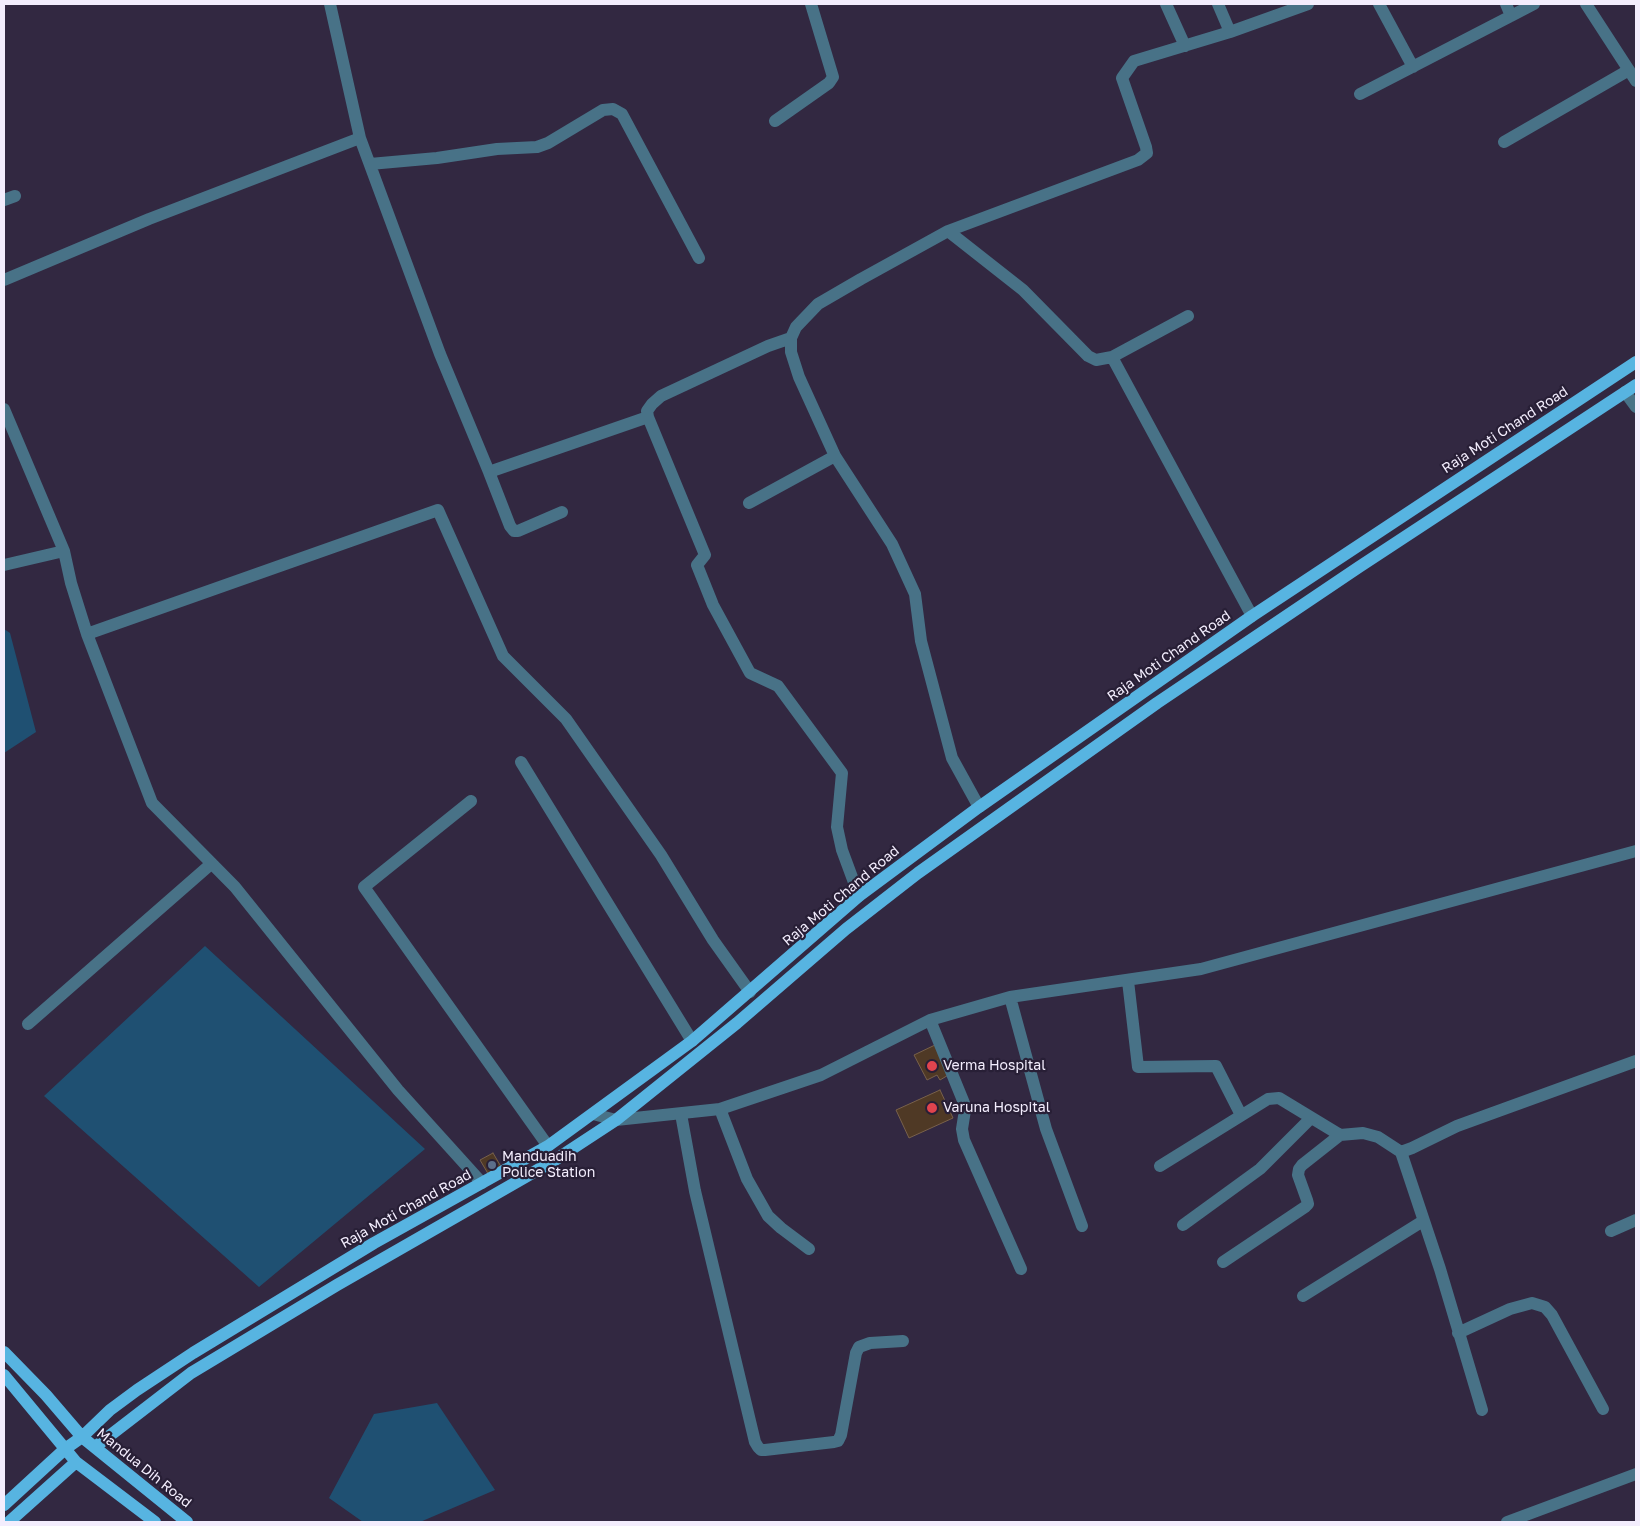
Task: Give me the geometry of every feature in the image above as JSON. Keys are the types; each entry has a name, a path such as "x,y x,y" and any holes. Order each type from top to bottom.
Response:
{"main road":[{"name":"Raja Moti Chand Road","path":"4,1505 110,1410 193,1353 374,1243 548,1146 692,1041 859,896 979,807 1252,616 1636,362"},
{"path":"95,1447 191,1373 337,1285 555,1160 616,1120 737,1023 846,929 918,873 1157,703 1636,385"},
{"name":"Mandua Dih Road","path":"4,1352 46,1395 82,1436 187,1522"},
{"path":"4,1375 76,1462 156,1522"},
{"path":"8,1522 76,1462"}],"street":[{"path":"330,4 360,138 440,354 510,526 514,531 518,531 562,512"},
{"path":"775,121 829,83 833,77 812,4"},
{"path":"1166,4 1185,46"},
{"path":"1218,4 1230,32"},
{"path":"979,807 952,758 921,641 915,594 892,544 835,456 799,377 791,352 791,338 796,327 818,304 948,231 1138,160 1147,153 1122,78 1134,60 1230,32 1308,4"},
{"path":"1379,4 1413,67"},
{"path":"1506,4 1511,16"},
{"path":"1360,94 1534,4"},
{"path":"1586,4 1636,80"},
{"path":"1504,142 1629,70"},
{"path":"370,164 437,158 497,149 538,147 603,110 613,109 622,114 700,258"},
{"path":"4,280 149,219 360,138"},
{"path":"948,231 1023,290 1088,356 1096,360 1112,357 1188,316"},
{"path":"791,338 768,346 661,396 647,411 705,555 697,565 713,605 750,673 778,686 842,773 837,827 842,850 859,896"},
{"path":"1112,357 1252,616"},
{"path":"1625,392 1636,407"},
{"path":"4,409 64,551 70,583 87,634 152,803 235,887 398,1090 482,1183"},
{"path":"489,472 648,417"},
{"path":"748,503 835,456"},
{"path":"87,634 438,510 503,656 566,719 661,855 713,940 750,992"},
{"path":"4,565 64,551"},
{"path":"521,762 692,1041"},
{"path":"471,801 364,887 548,1146"},
{"path":"593,1114 616,1120 720,1109 821,1075 930,1020 1010,997 1201,969 1636,851"},
{"path":"28,1024 211,864"},
{"path":"1128,980 1138,1067 1216,1066 1241,1115"},
{"path":"1010,997 1046,1129 1082,1226"},
{"path":"930,1020 964,1103 965,1110 962,1129 964,1140 1021,1269"},
{"path":"1401,1152 1457,1126 1636,1062"},
{"path":"1160,1166 1262,1102 1273,1098 1279,1098 1340,1135"},
{"path":"720,1109 747,1179 768,1216 809,1249"},
{"path":"681,1114 695,1191 758,1447 761,1450 765,1450 838,1440 841,1435 856,1353 859,1347 870,1343 903,1340"},
{"path":"1183,1225 1260,1169 1311,1118"},
{"path":"1223,1262 1308,1204 1298,1175 1302,1165 1340,1135 1363,1133 1378,1137 1401,1152 1440,1269 1482,1410"},
{"path":"1611,1231 1636,1220"},
{"path":"1303,1296 1423,1221"},
{"path":"1458,1333 1510,1309 1532,1303 1545,1307 1552,1315 1603,1409"},
{"path":"1507,1522 1636,1474"}],"water":[{"path":"4,629 10,633 36,732 4,753"},
{"path":"205,946 425,1149 259,1287 44,1096"},
{"path":"437,1403 495,1490 420,1522 363,1522 329,1498 374,1414"}],"building":[{"path":"935,1045 950,1074 940,1080 937,1075 927,1080 914,1055"},
{"path":"940,1090 953,1118 909,1138 896,1110"},
{"name":"Manduadih Police Station","path":"493,1153 503,1170 490,1177 480,1160"}],"place":[{"name":"Verma Hospital","path":"932,1066"},
{"name":"Varuna Hospital","path":"932,1108"},
{"name":"Manduadih Police Station","path":"492,1165"}]}
